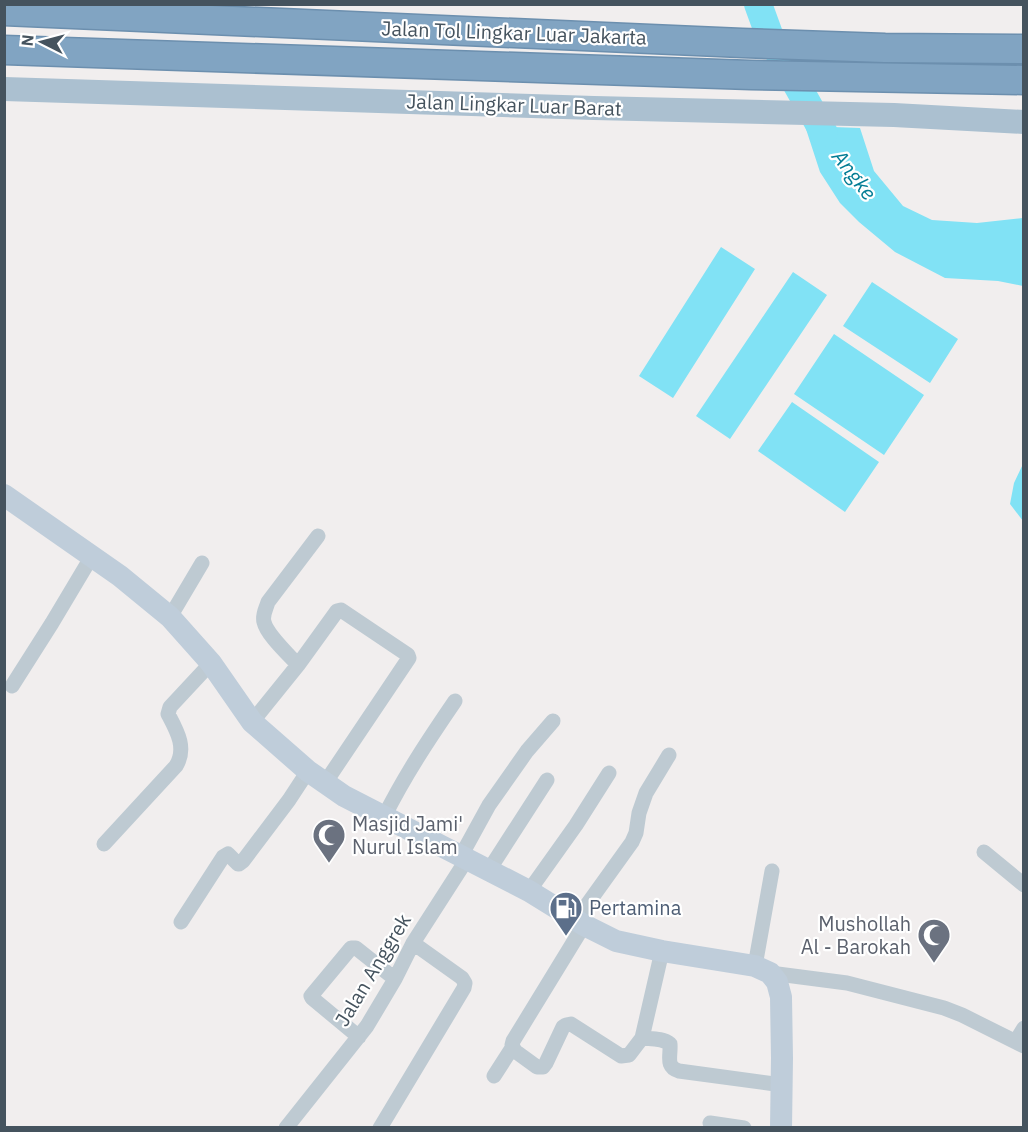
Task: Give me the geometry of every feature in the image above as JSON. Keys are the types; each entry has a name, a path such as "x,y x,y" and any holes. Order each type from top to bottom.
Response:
{"highway":[{"name":"Jalan Tol Lingkar Luar Jakarta","path":"4,11 885,48 1023,49"},
{"name":"Jalan Tol Lingkar Luar Jakarta","path":"4,50 751,75 1023,80"}],"main road":[{"name":"Jalan Lingkar Luar Barat","path":"4,89 887,115 1023,122"},
{"path":"4,495 120,576 170,617 211,663 252,722 317,777 344,796 529,891 580,923 616,941 763,970 777,982 781,997 781,1128"}],"street":[{"path":"298,665 270,633 264,624 264,614 268,603 318,536"},
{"path":"12,686 92,556"},
{"path":"170,617 202,563"},
{"path":"181,922 223,857 227,854 238,864 243,861 289,800 317,777 409,660 408,655 341,610 337,611 298,665 252,722"},
{"path":"104,844 176,766 181,754 181,741 168,711 211,663"},
{"path":"384,817 416,759 455,701"},
{"name":"Jalan Anggrek","path":"286,1128 367,1026 395,979 413,942 464,857 489,805 527,751 553,720"},
{"path":"494,1076 580,923 632,842 646,793 669,755"},
{"path":"529,891 576,825 609,773"},
{"path":"489,870 547,780"},
{"path":"984,852 1023,885"},
{"path":"772,871 763,970 847,983 944,1008 1021,1039"},
{"path":"380,1128 465,983 462,978 413,942"},
{"path":"359,1037 311,996 351,948 356,948 395,979"},
{"path":"513,1044 537,1067 543,1067 563,1027 571,1024 621,1056 629,1054 642,1038 662,951"},
{"path":"642,1038 669,1043 671,1046 670,1064 673,1069 782,1085"},
{"path":"710,1123 744,1128"}],"water":[{"path":"805,126 860,128 874,171 903,206 932,220 977,223 1023,218 1023,286 998,281 945,278 895,252 840,203 820,172"},
{"path":"721,247 755,269 673,398 639,376"},
{"path":"793,272 827,295 730,439 696,416"},
{"path":"872,282 958,339 930,383 843,326"},
{"path":"834,334 924,395 884,455 794,394"},
{"path":"792,402 879,462 845,512 758,451"},
{"path":"1023,464 1023,521 1010,504 1014,483"}],"waterway":[{"name":"Angke","path":"758,4 770,37 824,133"}],"place":[{"name":"Masjid Jami' Nurul Islam","path":"329,864"},
{"name":"Pertamina","path":"566,937"},
{"name":"Mushollah Al - Barokah","path":"934,964"}]}
